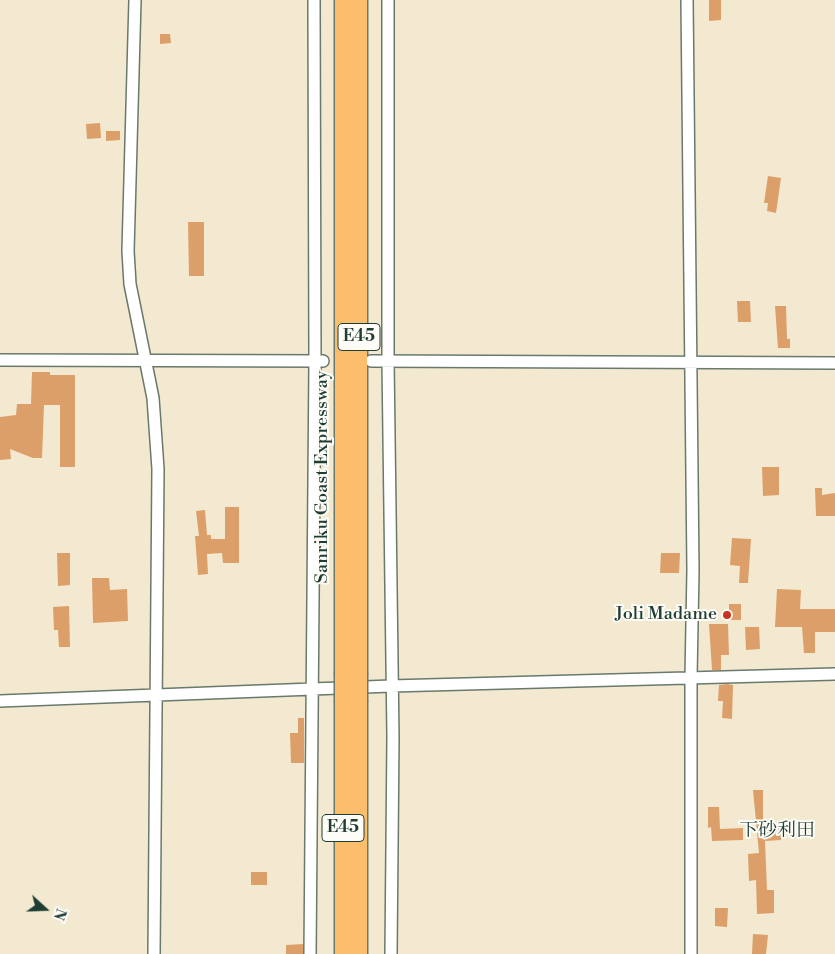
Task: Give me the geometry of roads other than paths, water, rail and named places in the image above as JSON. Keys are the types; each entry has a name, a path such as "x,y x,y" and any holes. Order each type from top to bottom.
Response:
{"highway":[{"name":"Sanriku Coast Expressway","path":"343,0 351,673"},
{"name":"Sanriku Coast Expressway","path":"343,954 351,702 359,0"},
{"name":"Sanriku Coast Expressway","path":"351,702 359,954"}],"street":[{"path":"135,0 128,251 130,284 153,398 157,434 154,954"},
{"path":"310,954 312,689 319,361 314,0"},
{"path":"388,0 388,361 392,686 391,954"},
{"path":"687,0 693,570 691,954"},
{"path":"0,360 319,361"},
{"path":"371,361 835,363"},
{"path":"0,701 392,686 835,674"}],"place":[{"name":"Joli Madame","path":"727,615"}],"district":[{"name":"下砂利田","path":"777,831"}]}
